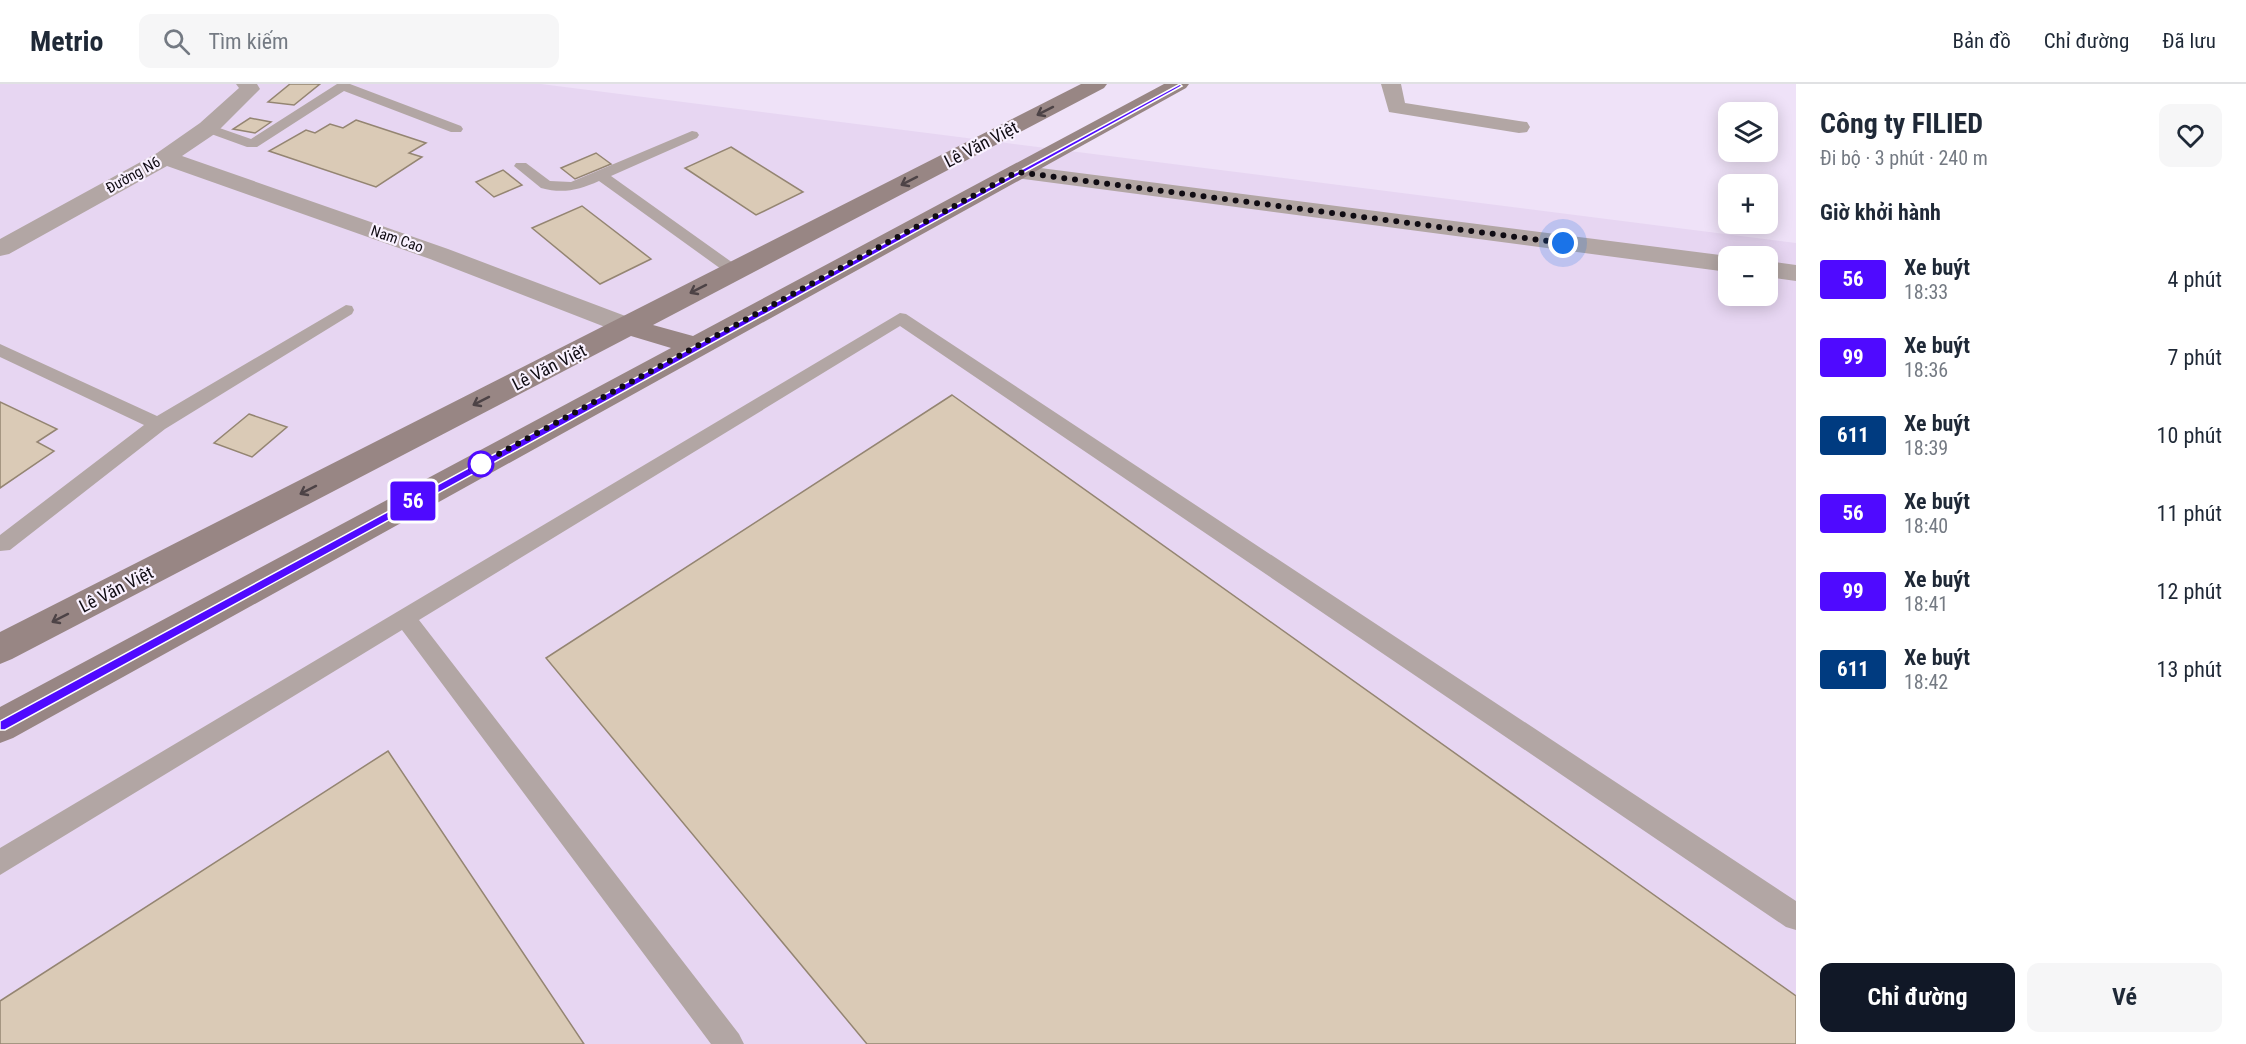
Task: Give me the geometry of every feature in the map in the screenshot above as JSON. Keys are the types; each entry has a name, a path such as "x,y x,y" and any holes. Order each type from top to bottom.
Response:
{"main road":[{"name":"Lê Văn Việt","path":"0,649 1097,84"},
{"path":"0,726 1179,84"},
{"path":"627,326 697,346"}],"street":[{"name":"Đường N6","path":"0,249 165,158 208,128 250,89 246,84"},
{"path":"1391,84 1396,108 1519,127"},
{"name":"Nam Cao","path":"165,158 440,254 627,326"},
{"path":"1017,172 1718,263"},
{"path":"1778,271 1796,273"}],"lane":[{"path":"208,128 252,144 343,86 456,129"},
{"path":"521,166 546,185 554,188 573,187 692,135"},
{"path":"602,176 734,271"},
{"path":"3,544 158,424 346,310"},
{"path":"0,862 900,318 1796,917"},
{"path":"0,350 158,424"},
{"path":"405,618 729,1044"}],"shaded area":[{"path":"0,84 541,84 1796,243 1796,1044 0,1044"}],"building":[{"path":"290,84 320,84 294,105 268,102"},
{"path":"250,118 271,122 255,133 233,129"},
{"path":"356,120 426,143 409,153 422,157 376,187 269,151 306,130 315,133 330,124 343,128"},
{"path":"731,147 803,192 756,215 685,168"},
{"path":"596,153 611,164 575,179 561,168"},
{"path":"503,170 522,185 494,197 476,182"},
{"path":"582,206 651,259 600,284 532,228"},
{"path":"952,395 1796,996 1796,1044 867,1044 546,658"},
{"path":"0,402 57,429 37,442 54,451 0,488"},
{"path":"249,414 287,427 252,457 214,443"},
{"path":"388,751 584,1044 0,1044 0,1001"}],"bus line":[{"name":"56","path":"0,726 1180,84"}],"route":[{"path":"481,464 471,469 1017,172 1563,243"}]}
